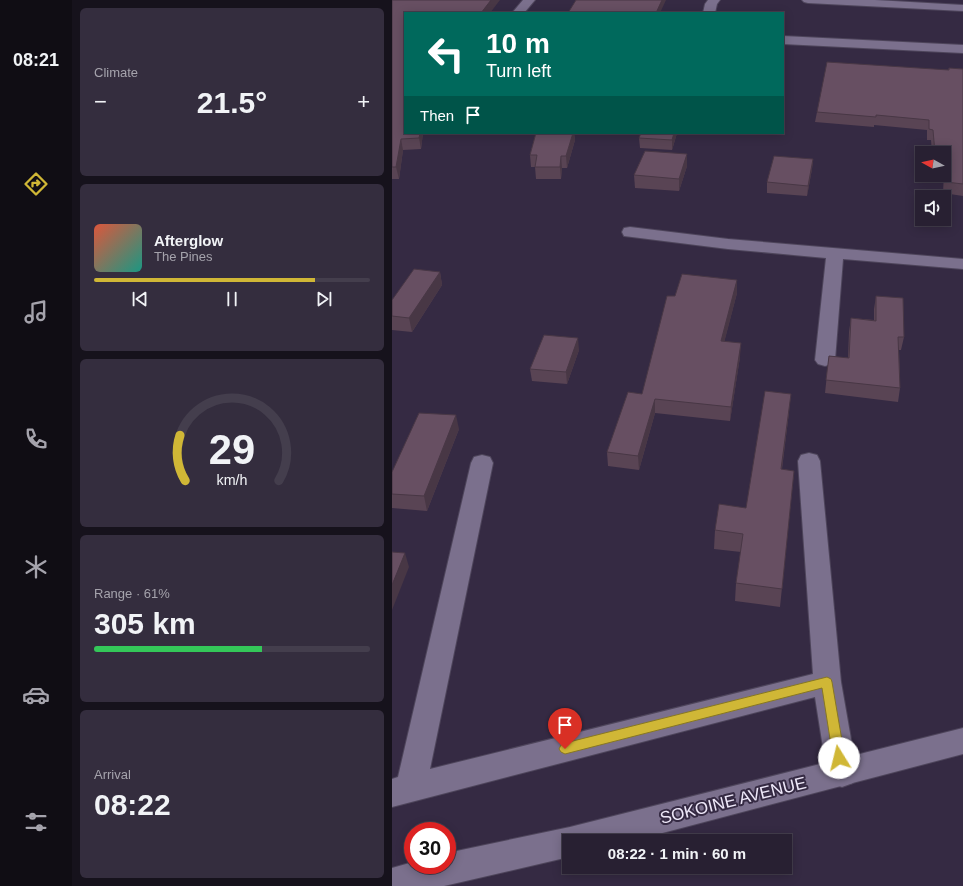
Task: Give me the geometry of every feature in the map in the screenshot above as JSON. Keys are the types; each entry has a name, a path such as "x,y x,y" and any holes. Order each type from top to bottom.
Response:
{"street":[{"path":"519,12 529,0"},
{"path":"709,12 711,4 714,0"},
{"path":"808,0 963,8"},
{"path":"784,40 963,49"},
{"path":"630,232 728,244 963,264"},
{"path":"825,360 835,253"},
{"path":"809,461 827,682 842,773"},
{"path":"482,463 402,790 827,682"},
{"name":"SOKOINE AVENUE","path":"601,834 963,741"},
{"path":"392,884 435,872 562,844"}],"building":[{"path":"392,0 491,0 482,12 404,12 404,134 420,134 419,138 401,139 396,167 392,167"},
{"path":"576,0 662,0 656,12 569,12"},
{"path":"827,62 949,70 949,68 963,69 963,184 946,182 951,182 951,146 934,146 933,130 929,129 929,120 876,115 876,117 817,112"},
{"path":"536,134 573,134 566,156 561,156 560,167 535,167 537,155 530,155"},
{"path":"641,134 674,134 672,140 639,138"},
{"path":"645,151 687,154 679,179 634,175"},
{"path":"774,156 813,159 808,186 767,182"},
{"path":"414,269 440,272 409,318 392,316 392,300"},
{"path":"682,274 737,280 721,341 741,343 731,407 655,399 638,456 607,452 628,392 642,394 667,296 675,296"},
{"path":"876,296 903,298 904,337 898,337 900,388 826,380 829,356 849,358 851,318 876,321"},
{"path":"544,335 578,338 566,372 530,369"},
{"path":"765,391 791,394 781,469 794,471 782,589 736,583 743,534 715,530 719,504 746,508"},
{"path":"419,413 456,415 424,496 392,494 392,472"},
{"path":"392,552 405,553 392,585"}],"route":[{"path":"565,749 827,682 839,758"}]}
